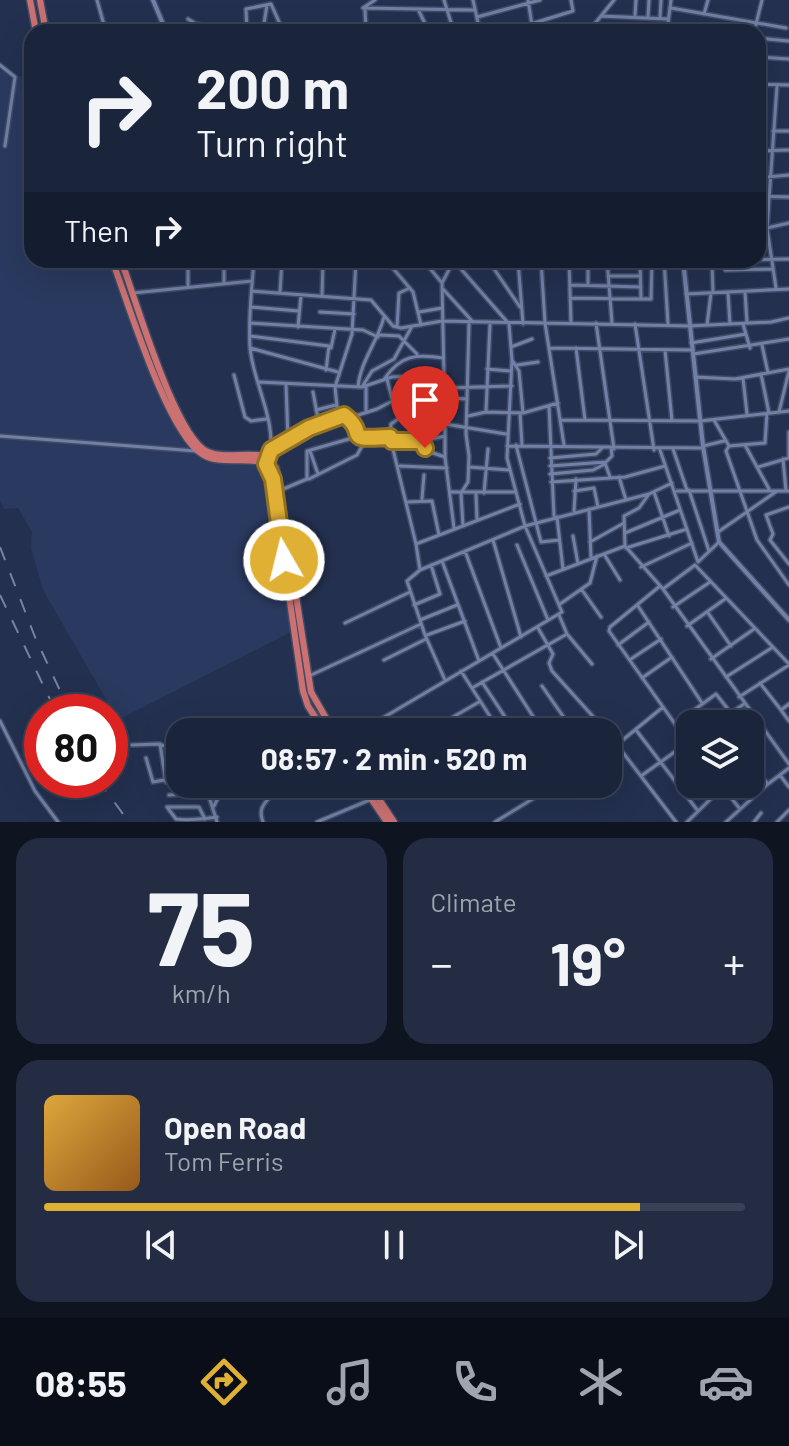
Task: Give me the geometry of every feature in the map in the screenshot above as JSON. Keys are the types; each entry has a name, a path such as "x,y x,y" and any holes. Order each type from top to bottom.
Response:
{"highway":[{"path":"30,0 34,24"},
{"path":"40,0 44,24"},
{"path":"115,268 173,418 198,451 212,458 268,462"},
{"path":"124,268 174,405 198,445 215,454 260,455 277,471 309,676 316,704 325,718"},
{"path":"268,462 303,691 316,718"},
{"path":"376,798 387,822"},
{"path":"372,799 394,822"}],"street":[{"path":"97,0 104,24"},
{"path":"153,0 163,24"},
{"path":"365,8 375,0"},
{"path":"420,0 426,24"},
{"path":"444,0 451,24"},
{"path":"473,0 478,24"},
{"path":"477,17 540,0"},
{"path":"529,24 573,11 571,0"},
{"path":"595,24 614,0"},
{"path":"635,18 636,0"},
{"path":"648,18 649,0"},
{"path":"660,18 661,0"},
{"path":"668,24 671,0"},
{"path":"704,14 708,0"},
{"path":"756,22 762,0"},
{"path":"529,2 533,23"},
{"path":"264,24 267,5"},
{"path":"247,24 246,9 267,5 273,5 280,24"},
{"path":"365,8 475,10"},
{"path":"365,8 366,24"},
{"path":"671,8 786,28"},
{"path":"601,16 668,19"},
{"path":"188,19 204,24"},
{"path":"766,39 789,41"},
{"path":"766,58 789,59"},
{"path":"0,65 15,77 5,146"},
{"path":"766,85 789,85"},
{"path":"776,289 767,228 773,177 771,151 777,86"},
{"path":"773,131 789,131"},
{"path":"766,151 789,150"},
{"path":"766,177 789,175"},
{"path":"766,197 789,197"},
{"path":"767,228 789,223"},
{"path":"766,260 789,259"},
{"path":"188,268 188,285"},
{"path":"224,268 224,283"},
{"path":"253,268 250,348 271,450 268,462"},
{"path":"280,293 282,268"},
{"path":"322,297 323,268"},
{"path":"338,416 335,387 353,329 356,268"},
{"path":"393,268 410,288 421,326"},
{"path":"430,268 443,289 445,457 454,529"},
{"path":"442,283 450,268"},
{"path":"382,718 562,612 525,526 510,470 507,446 512,386 509,324 460,268"},
{"path":"493,268 522,310"},
{"path":"519,268 523,324"},
{"path":"542,268 545,323 564,445"},
{"path":"569,268 571,323"},
{"path":"588,268 588,285"},
{"path":"608,268 612,323"},
{"path":"640,268 641,299"},
{"path":"570,298 641,299 653,296 652,268"},
{"path":"665,268 669,325"},
{"path":"684,268 703,447 719,542 789,620"},
{"path":"707,325 712,268"},
{"path":"724,268 773,269"},
{"path":"608,276 640,276"},
{"path":"133,293 188,285 252,281"},
{"path":"570,285 641,287"},
{"path":"397,327 399,292 410,288"},
{"path":"443,289 472,323 467,428 469,467 468,482 461,493 463,526"},
{"path":"686,294 789,289"},
{"path":"252,291 373,301 384,317 397,327 411,328 442,321 689,326 745,324 789,318"},
{"path":"745,292 745,324 750,348"},
{"path":"728,293 730,324"},
{"path":"298,327 301,295"},
{"path":"251,307 299,311"},
{"path":"419,312 442,308"},
{"path":"320,312 354,314"},
{"path":"366,412 360,372 379,336 384,317"},
{"path":"250,323 365,330 379,336 399,336 417,354"},
{"path":"550,474 593,470 612,456 611,420 596,323"},
{"path":"486,412 490,324"},
{"path":"635,324 654,450"},
{"path":"362,387 372,371 394,359 411,328"},
{"path":"326,370 335,329"},
{"path":"691,343 746,334"},
{"path":"250,336 300,340 331,348"},
{"path":"511,347 532,339"},
{"path":"549,348 692,352 750,348 789,339"},
{"path":"762,345 768,373"},
{"path":"250,348 338,372"},
{"path":"576,348 585,420"},
{"path":"665,350 672,421"},
{"path":"386,378 400,360 417,354 443,358"},
{"path":"512,360 517,365 522,445"},
{"path":"517,365 538,362"},
{"path":"487,369 512,371"},
{"path":"695,377 743,378 789,370 780,397 779,412"},
{"path":"714,420 729,446 766,442 768,413 761,374"},
{"path":"234,375 246,419 266,419"},
{"path":"259,382 362,387 386,378 444,375"},
{"path":"386,378 392,399"},
{"path":"743,378 747,416"},
{"path":"286,384 288,440"},
{"path":"445,388 512,386"},
{"path":"313,392 319,424"},
{"path":"271,450 338,416 349,418 409,394 468,399"},
{"path":"468,416 486,412 521,413 558,403"},
{"path":"316,410 337,405"},
{"path":"549,406 550,474 563,569"},
{"path":"560,420 700,421 789,411"},
{"path":"349,418 356,437"},
{"path":"398,419 391,424 391,439 408,502 420,570"},
{"path":"445,424 507,434"},
{"path":"675,491 788,488 789,432"},
{"path":"0,436 198,451"},
{"path":"307,479 306,453 310,450 356,437 422,441 445,436"},
{"path":"280,490 357,455 366,439"},
{"path":"422,441 427,451 445,457"},
{"path":"507,446 564,445 660,450 703,447 724,441"},
{"path":"516,445 541,543 559,540"},
{"path":"745,445 769,489"},
{"path":"729,446 726,451 757,540 779,572 787,578 789,585"},
{"path":"550,458 596,454 602,448"},
{"path":"483,494 488,449"},
{"path":"673,449 710,552"},
{"path":"310,450 318,474"},
{"path":"660,450 697,564 725,599 789,664 739,697"},
{"path":"757,468 787,458"},
{"path":"550,466 606,463"},
{"path":"606,463 610,477"},
{"path":"400,466 447,468"},
{"path":"551,482 619,477 666,466"},
{"path":"469,467 510,470"},
{"path":"422,500 424,475"},
{"path":"619,477 626,500"},
{"path":"574,512 576,479"},
{"path":"445,680 420,622 407,581 420,570 525,526 652,493 672,483"},
{"path":"574,491 594,488 598,507"},
{"path":"718,532 779,490"},
{"path":"450,492 516,492"},
{"path":"652,493 669,536"},
{"path":"652,493 639,508 626,515 625,547 662,588 789,766 726,822"},
{"path":"476,494 477,520"},
{"path":"408,502 432,501 439,535"},
{"path":"761,501 768,512 766,515 773,534 770,540 789,563 779,572"},
{"path":"416,544 520,504"},
{"path":"768,512 789,507"},
{"path":"589,509 591,559"},
{"path":"625,533 681,510"},
{"path":"590,542 624,523"},
{"path":"546,576 597,556 687,529"},
{"path":"573,536 578,564"},
{"path":"493,539 501,579 521,637"},
{"path":"719,542 697,564 610,627 618,645 675,724 718,694 729,710"},
{"path":"641,567 692,543"},
{"path":"517,545 548,620"},
{"path":"465,551 501,648"},
{"path":"604,554 620,580"},
{"path":"559,605 590,583 597,556"},
{"path":"442,561 479,661"},
{"path":"414,605 440,594 431,565"},
{"path":"673,607 710,582"},
{"path":"581,590 601,617"},
{"path":"345,623 410,592"},
{"path":"687,626 725,599"},
{"path":"309,676 459,605"},
{"path":"637,605 702,703"},
{"path":"708,612 731,646"},
{"path":"558,614 567,634 592,664"},
{"path":"384,660 426,637 465,621"},
{"path":"618,645 649,622"},
{"path":"537,627 554,656 549,663 552,671 595,718"},
{"path":"711,659 755,628"},
{"path":"472,688 567,634"},
{"path":"629,660 661,639"},
{"path":"725,678 773,647"},
{"path":"493,653 534,718"},
{"path":"642,678 672,657"},
{"path":"461,671 491,718"},
{"path":"482,682 506,718"},
{"path":"760,683 789,721"},
{"path":"542,686 564,718"},
{"path":"451,718 480,701"},
{"path":"735,710 744,704"},
{"path":"781,710 789,704"},
{"path":"622,743 663,707"},
{"path":"0,721 35,791 58,822"},
{"path":"636,730 698,811"},
{"path":"146,758 152,781 166,782 160,744"},
{"path":"132,745 166,746"},
{"path":"622,750 676,822"},
{"path":"641,776 676,752"},
{"path":"780,775 789,787"},
{"path":"764,778 769,783"},
{"path":"205,819 199,807 167,806 170,815 177,821 217,819 208,798"},
{"path":"214,806 218,798"},
{"path":"263,822 260,813 267,798"},
{"path":"495,822 531,798"},
{"path":"687,822 710,798"},
{"path":"733,798 741,809"},
{"path":"317,822 372,799"},
{"path":"777,822 789,810"},
{"path":"754,822 761,813"}],"shaded area":[{"path":"0,67 13,75 24,77 24,268 115,268 167,406 190,448 204,461 264,465 269,478 293,631 128,715 128,694 103,694 43,590 31,548 32,532 18,508 4,509 0,500"}],"railway":[{"path":"0,547 35,637 62,694"},
{"path":"0,595 47,694"},
{"path":"111,798 129,822"}],"route":[{"path":"284,560 273,479 266,464 270,460 271,450 309,428 344,415 349,418 356,437 422,441 425,448"}]}
